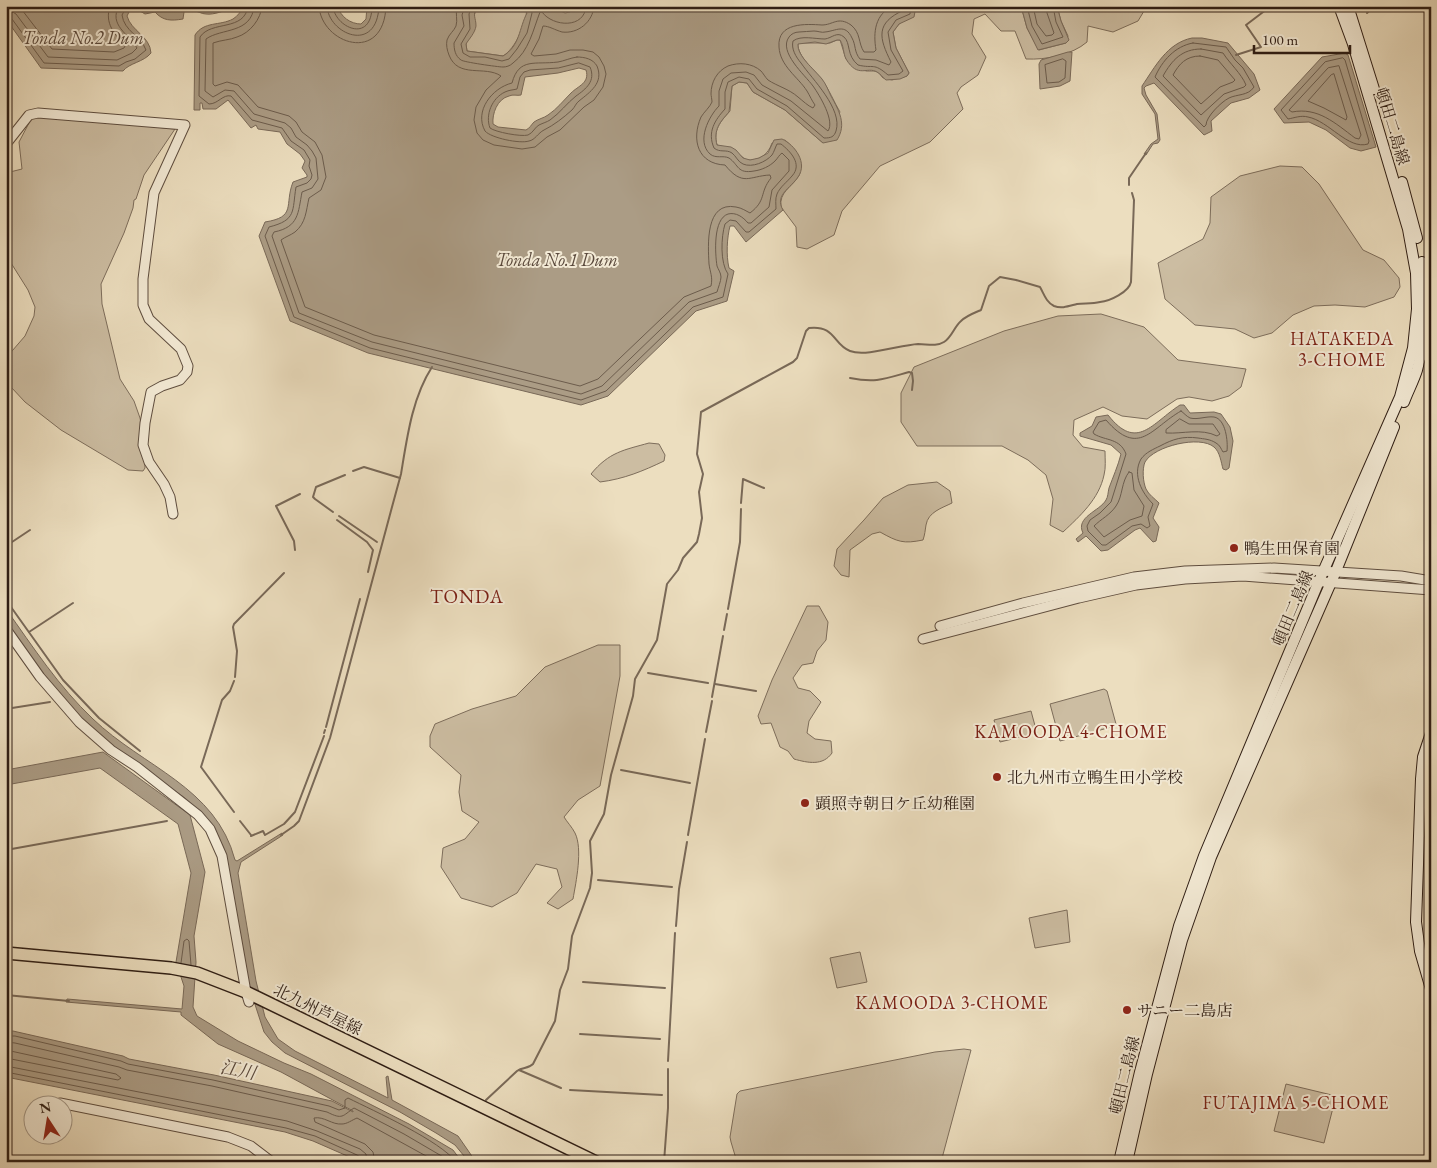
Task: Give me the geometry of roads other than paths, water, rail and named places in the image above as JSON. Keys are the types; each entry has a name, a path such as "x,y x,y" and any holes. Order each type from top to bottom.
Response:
{"main road":[{"name":"頓田二島線","path":"1119,1162 1142,1063 1179,926 1204,856 1319,581 1400,398 1413,348 1417,309 1416,274 1408,229 1340,6"},
{"name":"頓田二島線","path":"1126,1162 1182,940 1211,857 1336,572 1417,370 1421,350 1424,309 1423,272 1415,226 1348,6"},
{"path":"1421,350 1431,359"},
{"path":"1431,733 1423,757 1421,779 1416,922 1420,951 1431,989"},
{"name":"北九州芦屋線","path":"6,953 173,972 196,977 248,997 596,1162"},
{"name":"北九州芦屋線","path":"6,960 173,972"},
{"name":"北九州芦屋線","path":"248,997 580,1162"}],"street":[{"path":"6,144 29,115 38,113 185,126 154,193 143,279 143,305 149,319 181,349 188,366 187,372 180,380 151,392 145,423 143,445 146,457 170,497 174,514"},
{"path":"940,626 1023,603 1134,577 1185,571 1274,568 1324,570 1401,576 1431,582"},
{"path":"923,639 1079,598 1136,585 1185,579 1243,576 1331,581 1431,590"},
{"path":"6,629 40,677 79,722 111,750 191,809 210,829 222,856 248,997"},
{"path":"72,1106 228,1138 251,1146 272,1162"}],"water":[{"name":"Tonda No.2 Dum","path":"6,6 231,6 223,11 209,14 187,8 183,19 175,20 164,19 155,12 145,14 135,8 130,10 127,16 129,21 147,42 151,53 123,71 41,68 6,19"},
{"name":"Tonda No.1 Dum","path":"244,6 338,6 341,13 347,19 353,23 361,24 366,19 367,6 477,6 474,14 476,26 466,44 467,51 503,56 509,52 516,42 527,13 524,9 510,6 545,6 565,13 570,12 576,6 916,6 914,17 899,24 893,32 896,48 909,73 900,79 886,80 873,71 854,69 846,59 840,40 826,44 815,42 798,44 800,53 823,81 839,112 842,123 837,140 823,143 785,110 753,92 747,83 739,82 732,86 729,112 720,123 717,131 717,145 731,147 743,158 750,160 768,153 774,140 782,139 799,155 802,166 801,172 782,196 781,205 783,210 746,242 734,226 730,226 727,258 729,268 734,271 727,301 696,311 608,396 581,405 368,353 290,321 259,236 265,222 282,217 286,213 293,182 307,177 302,168 305,161 300,154 287,144 280,132 258,129 256,125 251,128 228,100 216,109 203,109 202,103 200,103 200,110 194,110 195,35 203,28 233,19","holes":["579,68 586,70 587,74 583,84 551,113 534,122 526,130 498,127 493,124 493,116 498,104 510,95 521,95 525,77"]},
{"path":"1021,6 1057,6 1069,40 1066,43 1038,50 1027,28"},
{"path":"1192,38 1228,43 1254,74 1260,90 1249,98 1231,103 1211,121 1212,131 1204,135 1154,83 1146,86 1144,88 1146,95 1157,114 1160,140 1158,143 1153,144 1146,155 1144,154 1151,144 1158,139 1155,114 1142,94 1142,86 1169,50 1175,45"},
{"path":"1072,52 1070,81 1060,86 1040,89 1039,64 1041,60"},
{"path":"1345,53 1348,55 1376,147 1361,151 1350,148 1326,130 1309,122 1284,123 1274,109 1322,57"},
{"path":"1180,405 1184,405 1190,413 1214,412 1221,414 1230,427 1233,441 1229,468 1223,469 1218,452 1214,447 1199,442 1178,444 1158,451 1145,462 1143,472 1146,489 1159,503 1153,518 1159,527 1156,541 1153,542 1140,528 1108,550 1101,551 1086,536 1078,542 1076,539 1083,533 1081,527 1085,518 1107,499 1121,454 1111,445 1080,436 1080,433 1092,426 1096,417 1108,415 1118,426 1128,432 1144,431"},
{"path":"6,609 58,680 93,719 113,736 176,780 212,814 225,835 235,860 237,861 282,833 283,835 241,862 238,873 256,981 265,1017 278,1039 295,1051 388,1098 386,1077 388,1076 392,1100 458,1136 476,1162 469,1162 455,1145 436,1133 400,1112 285,1053 272,1042 264,1032 248,983 223,847 216,833 197,809 185,798 98,735 66,703 6,622"},
{"path":"103,752 190,815 205,872 194,936 196,962 193,1007 197,1016 238,1041 311,1074 409,1124 453,1150 462,1162 361,1162 313,1141 285,1132 6,1077 6,1031 13,1031 123,1056 129,1059 214,1075 332,1101 353,1112 281,1072 218,1044 181,1015 181,1012 66,1002 67,999 182,1009 184,986 176,962 191,873 178,824 100,768 6,785 6,770"}],"waterway":[{"path":"1236,55 1261,47 1246,25 1271,6"},
{"path":"1367,13 1374,6"},
{"path":"1129,185 1129,178 1146,153"},
{"path":"486,1100 517,1071 533,1064 555,1021 560,990 568,969 572,936 590,888 592,873 590,841 604,814 611,775 633,696 635,679 657,640 667,584 678,570 683,558 697,542 699,534 702,518 699,492 703,474 697,454 701,412 793,362 797,358 806,331 809,328 824,329 844,348 850,351 865,353 918,344 938,344 947,340 963,319 981,310 989,286 1000,277 1040,287 1049,302 1057,307 1097,303 1114,298 1127,289 1131,282 1134,200 1132,193"},
{"path":"281,835 299,821 330,738 401,474 415,405 432,367"},
{"path":"850,378 880,379 909,372 912,373 912,390"},
{"path":"353,471 364,467 400,478"},
{"path":"333,512 313,497 316,487 345,475"},
{"path":"741,503 743,479 764,488"},
{"path":"295,550 294,541 276,506 300,494"},
{"path":"728,609 740,542 741,509"},
{"path":"339,516 377,542"},
{"path":"337,520 367,542 373,550 368,572"},
{"path":"6,546 30,530"},
{"path":"235,677 237,651 234,624 284,573"},
{"path":"326,727 360,599"},
{"path":"6,600 63,680 99,718 140,751"},
{"path":"29,632 73,603"},
{"path":"724,630 727,614"},
{"path":"712,697 723,636"},
{"path":"6,647 11,647"},
{"path":"648,673 708,683"},
{"path":"234,681 230,691 222,700 201,767 234,812"},
{"path":"715,684 756,691"},
{"path":"706,732 712,701"},
{"path":"12,708 50,702"},
{"path":"251,836 263,831 265,835 284,824 295,812 324,736"},
{"path":"688,835 705,739"},
{"path":"621,770 690,783"},
{"path":"6,850 167,821"},
{"path":"240,821 251,835"},
{"path":"676,926 679,889 687,842"},
{"path":"598,880 672,887"},
{"path":"668,1061 675,933"},
{"path":"583,982 665,988"},
{"path":"6,995 69,1001"},
{"path":"580,1034 660,1039"},
{"path":"664,1162 668,1108 668,1069"},
{"path":"519,1070 561,1088"},
{"path":"570,1090 662,1095"}],"place":[{"name":"鴨生田保育園","path":"1234,548"},
{"name":"北九州市立鴨生田小学校","path":"997,777"},
{"name":"顕照寺朝日ケ丘幼稚園","path":"805,803"},
{"name":"サニー二島店","path":"1127,1010"}],"district":[{"name":"HATAKEDA 3-CHOME","path":"1342,349"},
{"name":"TONDA","path":"467,596"},
{"name":"KAMOODA 4-CHOME","path":"1071,732"},
{"name":"KAMOODA 3-CHOME","path":"952,1003"},
{"name":"FUTAJIMA 5-CHOME","path":"1296,1103"}],"water label":[{"name":"江川","path":"238,1070"}]}
